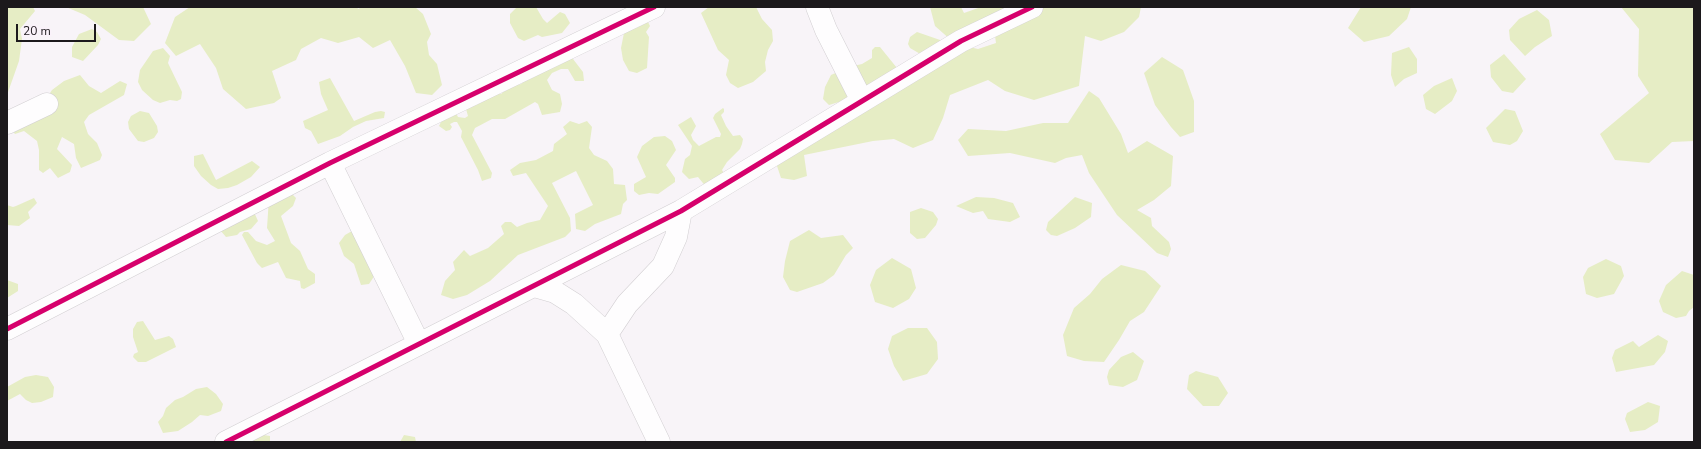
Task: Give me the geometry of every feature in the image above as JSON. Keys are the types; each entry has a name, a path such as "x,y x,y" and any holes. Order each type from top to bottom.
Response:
{"street":[{"path":"7,329 330,163 654,7"},
{"path":"817,7 826,30 862,101"},
{"path":"226,442 680,211 961,41 1032,7"},
{"path":"7,123 47,104"},
{"path":"330,163 419,344"},
{"path":"607,334 627,304 663,266 676,236 680,211"},
{"path":"534,286 555,292 574,304 607,334 659,442"}],"green space":[{"path":"7,7 33,7 35,11 20,29 22,39 19,61 7,95"},
{"path":"66,7 143,7 151,24 134,41 119,40 85,15"},
{"path":"190,7 357,7 358,9 362,7 415,7 423,14 431,34 427,42 429,55 437,64 442,85 432,95 416,93 405,66 390,40 373,48 359,37 338,43 321,38 301,49 296,60 272,71 281,98 274,103 246,109 223,89 216,68 200,44 176,56 165,43 175,17"},
{"path":"517,7 536,7 547,23 560,12 565,14 570,23 562,33 542,37 538,35 524,41 518,38 510,23 510,14"},
{"path":"709,7 756,7 762,19 772,30 773,41 768,50 765,62 766,71 753,82 738,88 730,83 726,75 729,60 718,50 701,13"},
{"path":"930,7 961,7 964,13 981,7 1141,7 1139,17 1124,32 1101,41 1085,36 1079,86 1034,100 1005,91 988,80 950,95 943,118 933,140 913,148 894,139 873,141 804,155 807,176 794,180 781,178 776,163 842,101 829,105 823,99 825,87 831,75 849,67 862,64 872,58 872,50 875,47 880,47 897,68 922,55 910,48 908,44 910,37 917,32 943,41 978,49 996,43 994,29 952,41 935,26"},
{"path":"1361,7 1411,7 1407,19 1389,36 1364,42 1348,28"},
{"path":"1621,7 1694,7 1694,141 1672,142 1649,163 1615,160 1600,134 1649,93 1638,76 1639,29"},
{"path":"1537,10 1549,20 1552,36 1535,47 1525,56 1510,40 1509,30 1519,19"},
{"path":"638,21 648,22 650,26 646,32 649,37 647,68 637,73 629,71 623,60 621,48 625,28"},
{"path":"92,29 97,32 101,39 98,45 83,61 72,57 72,47 79,34"},
{"path":"1409,47 1417,59 1417,73 1404,79 1395,87 1391,75 1392,53"},
{"path":"163,48 170,56 168,63 182,92 181,99 177,101 170,100 160,103 153,100 142,90 138,82 140,70 153,51"},
{"path":"1504,54 1526,79 1513,93 1502,91 1491,77 1490,65"},
{"path":"566,55 573,59 583,72 584,81 575,81 568,69 561,69 552,73 547,80 552,90 560,94 562,104 560,112 542,115 538,104 535,102 505,119 492,119 475,128 472,135 492,173 491,178 482,181 461,137 462,131 457,122 450,124 452,127 450,130 446,131 439,126 442,120 456,113 458,117 465,118 468,116 466,109 489,94 501,94 508,87 521,84 527,78"},
{"path":"1162,57 1183,70 1194,101 1194,132 1180,137 1155,105 1144,73"},
{"path":"80,75 89,86 101,93 120,81 127,84 124,95 89,115 84,122 88,134 97,143 102,155 100,160 81,168 76,158 74,144 62,137 57,149 72,165 70,172 58,178 50,168 43,173 39,170 39,150 37,141 24,131 15,134 7,124 46,99 52,90 64,81"},
{"path":"330,78 354,121 381,111 385,112 384,118 366,121 353,127 340,136 318,144 311,131 305,128 303,121 328,110 321,94 319,82"},
{"path":"1452,78 1457,91 1452,101 1435,114 1426,109 1423,95 1434,86"},
{"path":"1089,91 1099,98 1121,134 1128,153 1147,141 1173,156 1171,186 1154,200 1137,210 1151,218 1152,226 1169,242 1171,249 1168,257 1157,253 1117,215 1089,173 1082,155 1066,158 1055,163 1010,153 968,156 958,140 968,129 1006,131 1043,123 1068,123"},
{"path":"723,108 724,112 721,115 726,126 733,136 740,135 743,139 742,144 740,149 727,162 722,170 726,177 707,188 698,177 689,179 682,172 685,159 690,155 692,146 678,125 691,117 696,126 691,135 693,140 699,146 716,137 720,137 721,134 713,118 715,114"},
{"path":"1505,109 1515,111 1523,131 1517,141 1510,145 1493,142 1486,128"},
{"path":"140,111 149,113 157,126 158,132 154,138 144,142 138,141 129,129 128,122 131,116"},
{"path":"570,121 579,124 587,121 592,127 589,148 594,155 607,161 613,169 614,184 625,185 627,200 623,204 621,214 595,224 585,231 576,229 575,214 593,205 576,171 552,183 570,218 571,231 565,237 518,255 490,281 467,295 453,299 441,295 445,281 455,270 453,262 464,250 470,256 488,248 504,234 501,226 505,222 511,222 517,227 540,220 548,206 526,173 513,176 510,170 520,163 536,160 553,151 554,144 567,134 563,127"},
{"path":"665,136 672,141 676,150 666,165 675,178 675,182 658,194 649,193 639,195 634,191 634,184 646,177 637,157 642,146 654,137"},
{"path":"203,154 216,180 252,161 260,167 251,177 237,185 218,189 201,176 194,166 194,156"},
{"path":"288,190 296,198 293,206 281,216 291,243 300,251 308,269 315,274 315,283 304,289 301,288 300,281 286,278 278,262 262,268 257,263 242,235 244,232 248,232 256,241 267,245 275,241 267,228 269,198"},
{"path":"976,197 994,198 1013,203 1020,217 1010,222 988,219 983,211 973,213 956,206"},
{"path":"1075,197 1092,203 1091,217 1075,228 1057,236 1051,235 1046,230 1048,222"},
{"path":"34,198 37,203 28,212 30,218 19,226 7,225 7,205 13,207"},
{"path":"921,208 933,212 938,219 936,225 925,238 917,239 910,233 910,212"},
{"path":"254,212 258,221 251,229 240,232 237,235 226,237 220,230"},
{"path":"809,230 821,238 843,235 853,248 846,255 834,275 823,283 797,292 790,290 783,277 785,261 790,241"},
{"path":"352,231 374,272 373,278 369,284 361,285 354,264 344,256 339,243 345,235"},
{"path":"892,258 911,269 916,288 909,299 893,308 875,302 870,285 876,270"},
{"path":"1606,259 1621,266 1624,276 1614,294 1597,298 1586,294 1583,277 1588,268"},
{"path":"1121,265 1145,271 1161,286 1144,312 1130,321 1104,362 1084,361 1067,356 1063,335 1074,308 1090,294 1102,279"},
{"path":"1682,271 1694,275 1694,307 1686,316 1676,318 1663,312 1659,301 1666,285"},
{"path":"7,280 18,284 18,291 7,298"},
{"path":"143,321 155,340 169,336 173,339 176,347 146,362 138,362 133,357 134,354 138,352 133,337 133,329 137,322"},
{"path":"908,328 927,328 937,342 938,359 927,374 903,381 894,366 888,349 892,336"},
{"path":"1658,335 1668,341 1665,352 1654,365 1616,372 1612,358 1615,350 1633,341 1639,347"},
{"path":"1133,352 1144,361 1137,380 1123,387 1109,385 1107,377 1109,370 1121,357"},
{"path":"1196,371 1218,377 1228,393 1219,406 1203,406 1187,389 1189,375"},
{"path":"36,375 48,377 54,387 53,397 41,402 32,403 20,394 7,401 7,387 25,377"},
{"path":"207,387 216,394 223,404 221,411 208,416 200,415 178,431 163,433 158,422 163,416 166,408 175,400 196,389"},
{"path":"1648,402 1660,406 1658,422 1645,430 1630,432 1625,419 1627,413"},
{"path":"251,433 270,436 270,442 241,442"},
{"path":"404,435 415,437 416,442 400,442"}],"cycle path":[{"path":"7,329 330,163 654,7"},
{"path":"226,442 681,211 961,41 1032,7"}]}
